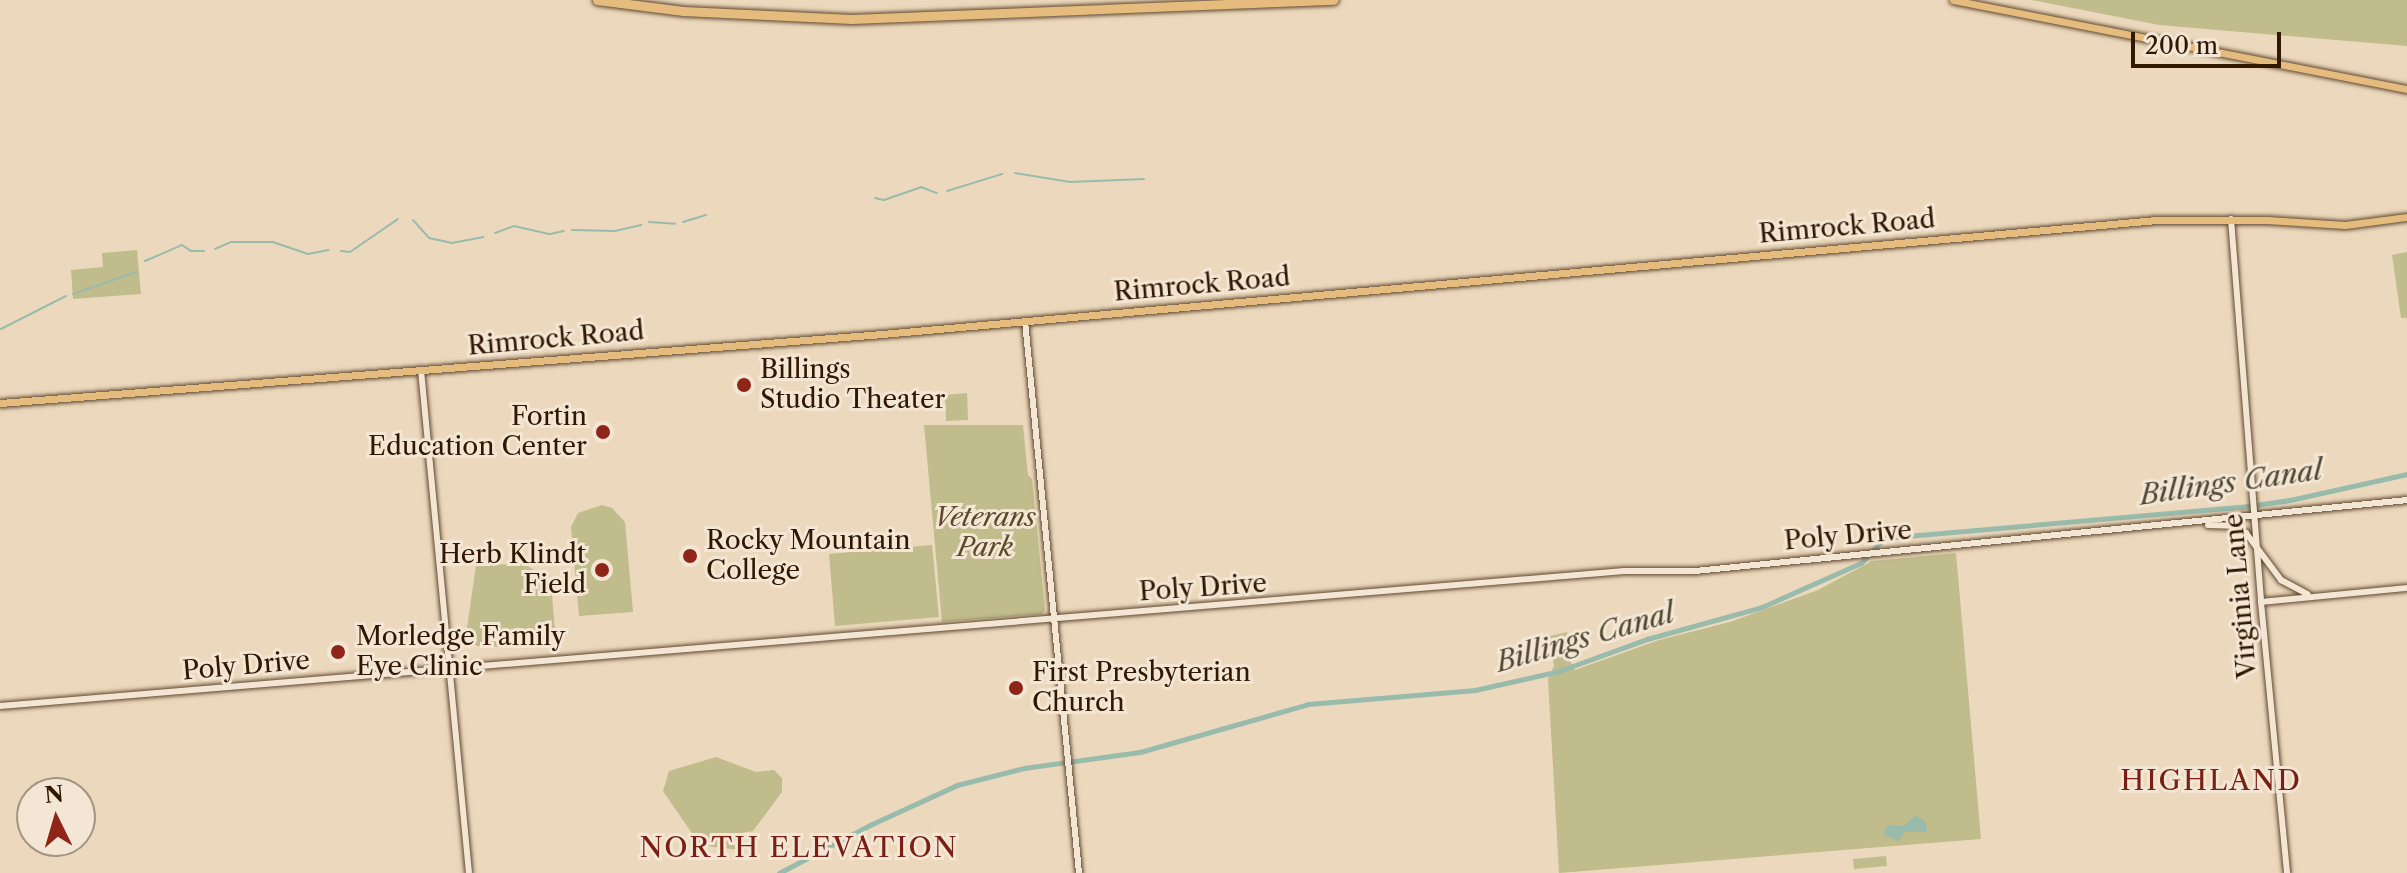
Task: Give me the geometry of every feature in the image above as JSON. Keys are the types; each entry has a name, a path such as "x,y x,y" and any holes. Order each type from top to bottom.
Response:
{"highway":[{"path":"597,0 683,11 852,19 1334,0"}],"main road":[{"path":"1953,0 2407,89"},
{"name":"Rimrock Road","path":"0,403 1025,321 2157,220 2231,219 2345,225 2407,217"}],"street":[{"name":"Virginia Lane","path":"2231,219 2261,602 2287,873"},
{"path":"1025,321 1079,873"},
{"path":"421,370 469,873"},
{"name":"Poly Drive","path":"0,706 1624,571 1695,571 2407,500"},
{"path":"2197,523 2233,526 2257,544 2281,580 2289,587 2310,595"},
{"path":"2261,602 2407,588"}],"green space":[{"path":"2032,0 2407,0 2407,46 2159,25"},
{"path":"137,250 141,294 73,299 71,270 103,267 102,253"},
{"path":"2407,252 2407,318 2401,318 2392,255"},
{"path":"967,393 968,420 946,421 945,395"},
{"name":"Veterans Park","path":"924,425 1023,425 1028,475 1032,479 1045,610 1042,614 942,622"},
{"name":"Herb Klindt Field","path":"602,505 612,508 625,522 633,612 579,616 571,527 578,513"},
{"path":"932,545 939,617 835,626 829,554"},
{"path":"1956,553 1981,839 1559,873 1548,679 1554,666 1550,636 1567,632 1569,659 1575,670 1659,640 1730,622 1818,590 1872,561"},
{"path":"525,564 551,582 555,632 503,647 477,646 470,640 467,628 476,565"},
{"path":"716,757 756,772 774,770 782,778 782,792 753,831 742,833 739,850 700,845 663,791 669,771"},
{"path":"1886,856 1887,866 1854,869 1853,859"}],"shaded area":[{"path":"1915,815 1926,822 1927,832 1904,832 1899,841 1884,835 1888,825 1904,826"}],"waterway":[{"path":"1015,173 1070,182 1144,179"},
{"path":"947,191 1002,174"},
{"path":"875,198 884,200 921,187 937,193"},
{"path":"683,222 706,215"},
{"path":"341,251 350,252 398,219"},
{"path":"413,220 429,238 452,243 483,237"},
{"path":"649,222 675,224"},
{"path":"572,230 615,231 641,225"},
{"path":"495,233 514,226 550,234 564,231"},
{"path":"215,249 231,242 273,242 308,254 329,250"},
{"path":"145,261 182,245 191,251 204,251"},
{"path":"73,294 136,272"},
{"path":"1,329 66,296"},
{"name":"Billings Canal","path":"779,873 872,824 957,785 1024,768 1140,752 1308,704 1475,690 1559,671 1647,639 1762,607 1861,563 1884,538 2241,507 2290,500 2407,474"}],"place":[{"name":"Billings Studio Theater","path":"744,385"},
{"name":"Fortin Education Center","path":"603,432"},
{"name":"Rocky Mountain College","path":"690,556"},
{"name":"Herb Klindt Field","path":"602,570"},
{"name":"Morledge Family Eye Clinic","path":"338,652"},
{"name":"First Presbyterian Church","path":"1016,688"}],"district":[{"name":"HIGHLAND","path":"2211,780"},
{"name":"NORTH ELEVATION","path":"799,847"}]}
